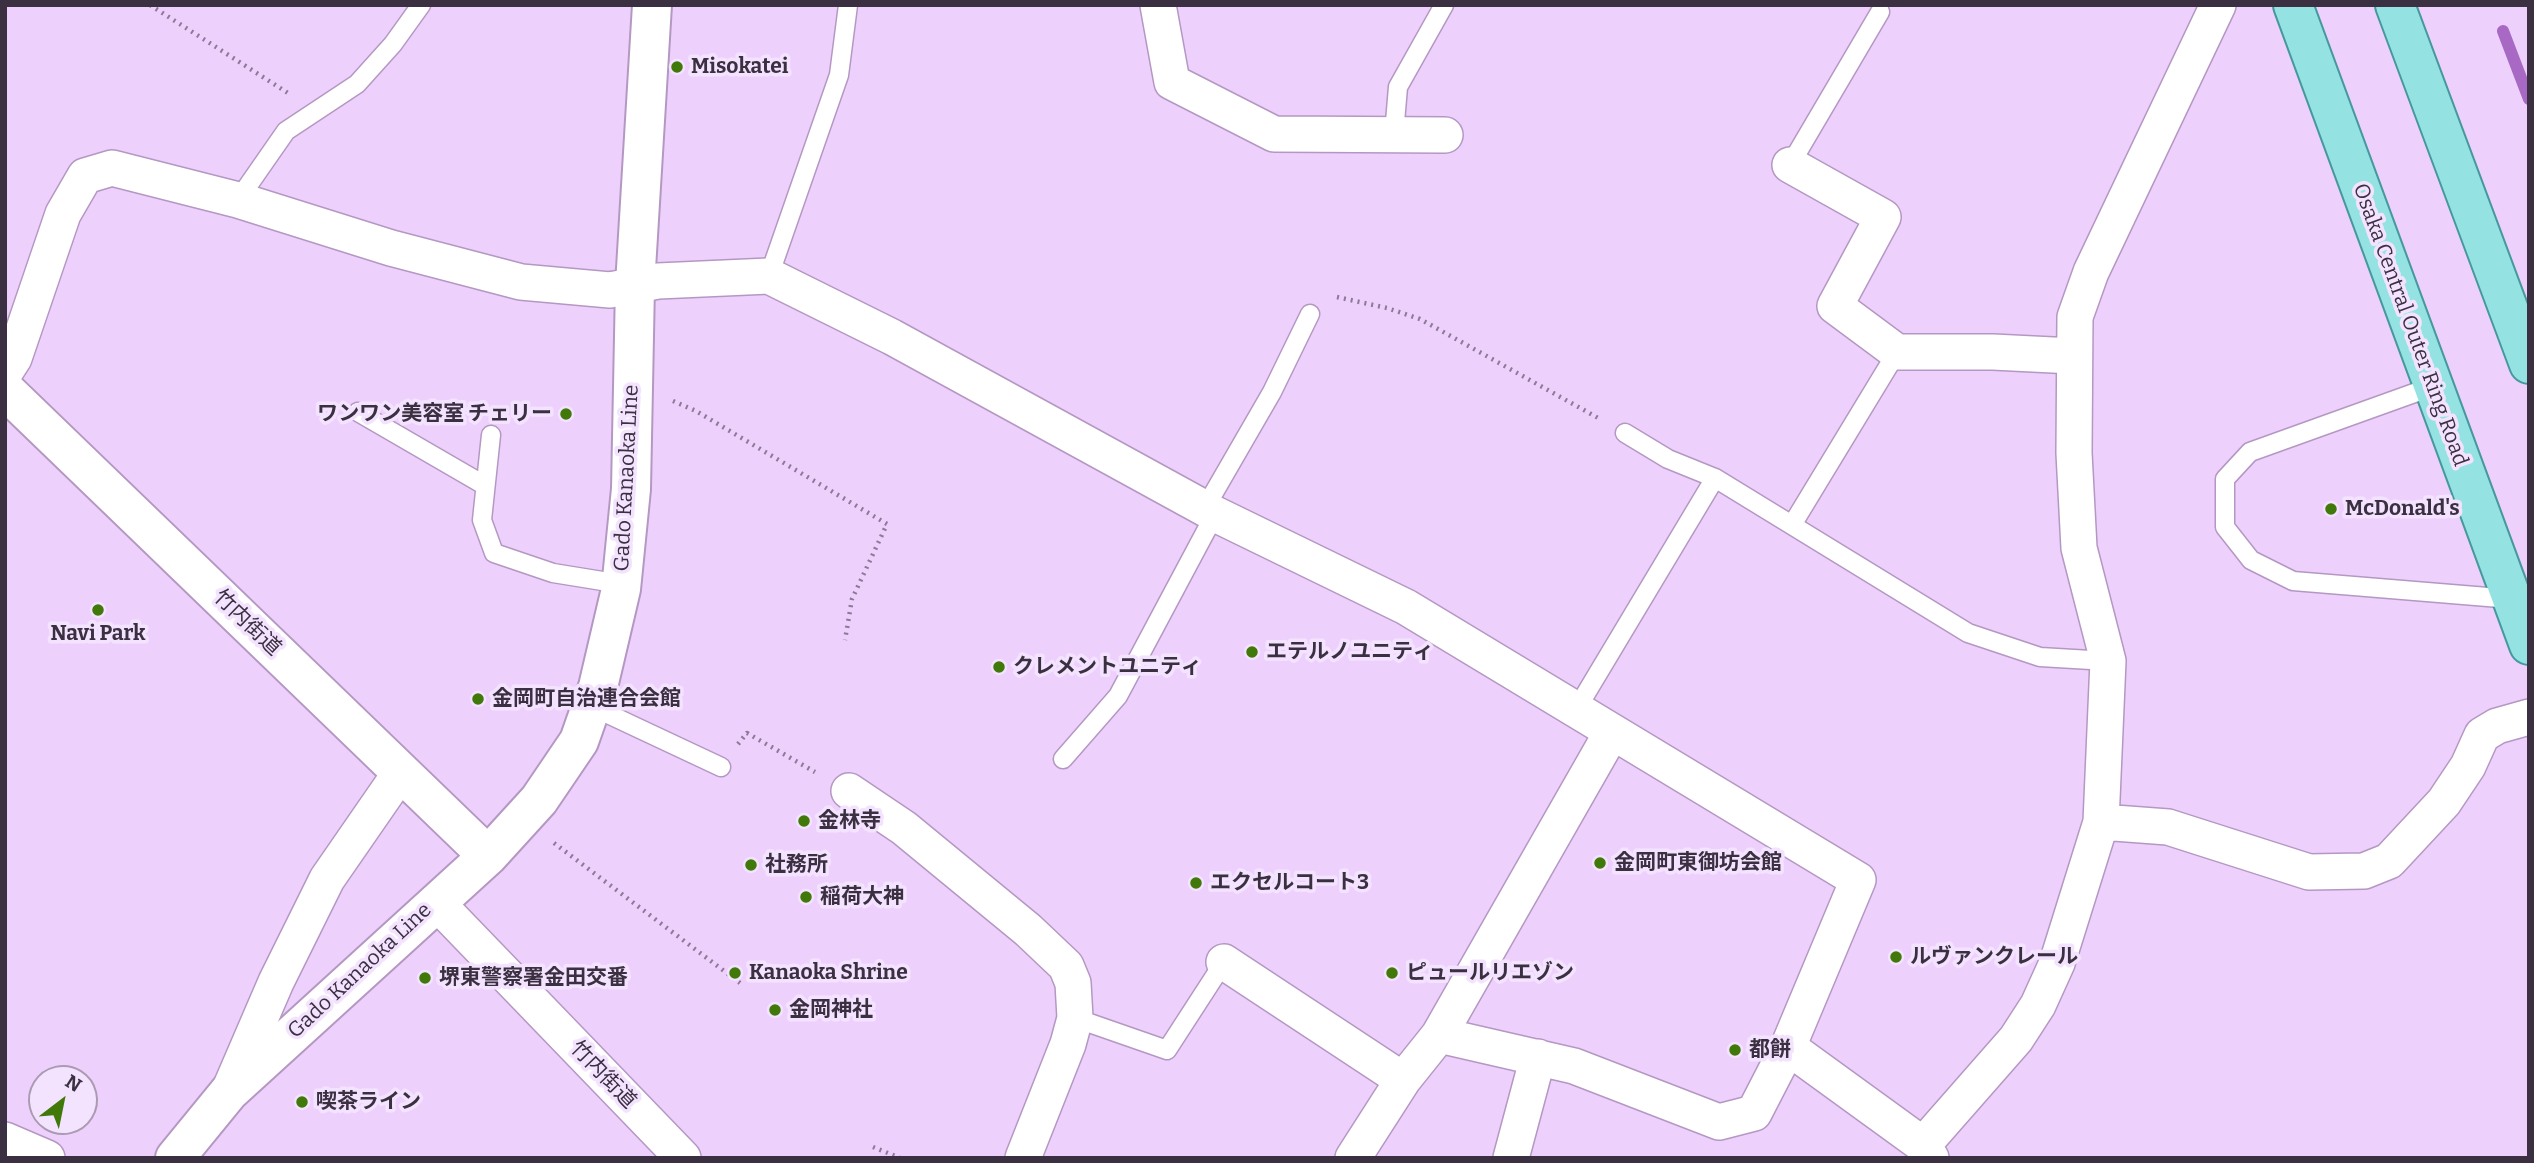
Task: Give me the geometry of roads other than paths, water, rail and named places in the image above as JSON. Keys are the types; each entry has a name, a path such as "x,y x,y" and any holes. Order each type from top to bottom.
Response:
{"main road":[{"name":"Gado Kanaoka Line","path":"175,1158 229,1092 488,856 540,800 579,741 591,706 621,584 631,489 635,285 652,5"},
{"name":"Osaka Central Outer Ring Road","path":"2293,5 2431,387 2529,645"},
{"path":"2395,5 2529,364"},
{"name":"竹内街道","path":"5,390 488,856"}],"street":[{"path":"1158,5 1172,82 1274,134 1445,135"},
{"path":"1788,1047 1927,1151 2016,1039 2039,1005 2057,963 2101,822 2108,661 2079,548 2073,356 2075,317 2091,272 2218,5"},
{"path":"1790,165 1883,217 1835,306 1898,352 2073,356"},
{"path":"5,372 14,358 63,214 85,176 112,169 238,200 391,248 521,282 610,290 635,285 769,276 892,337 1210,511 1406,607 1858,880 1788,1047 1754,1113 1719,1122 1574,1066 1439,1035"},
{"path":"2101,822 2168,827 2309,872 2364,871 2389,861 2444,802 2468,766 2482,734 2497,726 2529,717"},
{"path":"1353,1158 1403,1080 1439,1035 1612,732"},
{"path":"229,1092 276,982 327,879 401,772"},
{"path":"849,791 904,828 1028,930 1066,966 1073,983 1075,1018 1023,1158"},
{"name":"竹内街道","path":"436,902 682,1158"},
{"path":"1224,962 1403,1080"},
{"path":"1511,1158 1538,1057"},
{"path":"5,1140 47,1158"}],"lane":[{"path":"238,200 286,131 357,84 393,44 421,5"},
{"path":"769,276 839,75 848,5"},
{"path":"1394,134 1398,87 1444,5"},
{"path":"1790,165 1880,12"},
{"path":"1063,759 1118,696 1310,314"},
{"path":"1792,525 1898,352"},
{"path":"2431,387 2250,452 2225,479 2225,527 2251,561 2293,581 2512,599"},
{"path":"358,412 484,485"},
{"path":"1625,433 1668,459 1715,478 1968,633 2040,657 2108,661"},
{"path":"491,435 482,520 494,554 553,573 621,584"},
{"path":"1576,710 1715,478"},
{"path":"591,706 721,767"},
{"path":"1075,1018 1167,1050 1224,962"}],"waterway":[{"path":"2503,31 2529,99"}],"place":[{"name":"Misokatei","path":"677,67"},
{"name":"ワンワン美容室 チェリー","path":"566,414"},
{"name":"McDonald's","path":"2331,509"},
{"name":"Navi Park","path":"98,610"},
{"name":"エテルノユニティ","path":"1252,652"},
{"name":"クレメントユニティ","path":"999,667"},
{"name":"金岡町自治連合会館","path":"478,699"},
{"name":"金林寺","path":"804,821"},
{"name":"金岡町東御坊会館","path":"1600,863"},
{"name":"社務所","path":"751,865"},
{"name":"エクセルコート3","path":"1196,883"},
{"name":"稲荷大神","path":"806,897"},
{"name":"ルヴァンクレール","path":"1896,957"},
{"name":"Kanaoka Shrine","path":"735,973"},
{"name":"ピュールリエゾン","path":"1392,973"},
{"name":"堺東警察署金田交番","path":"425,978"},
{"name":"金岡神社","path":"775,1010"},
{"name":"都餅","path":"1735,1050"},
{"name":"喫茶ライン","path":"302,1102"}]}
